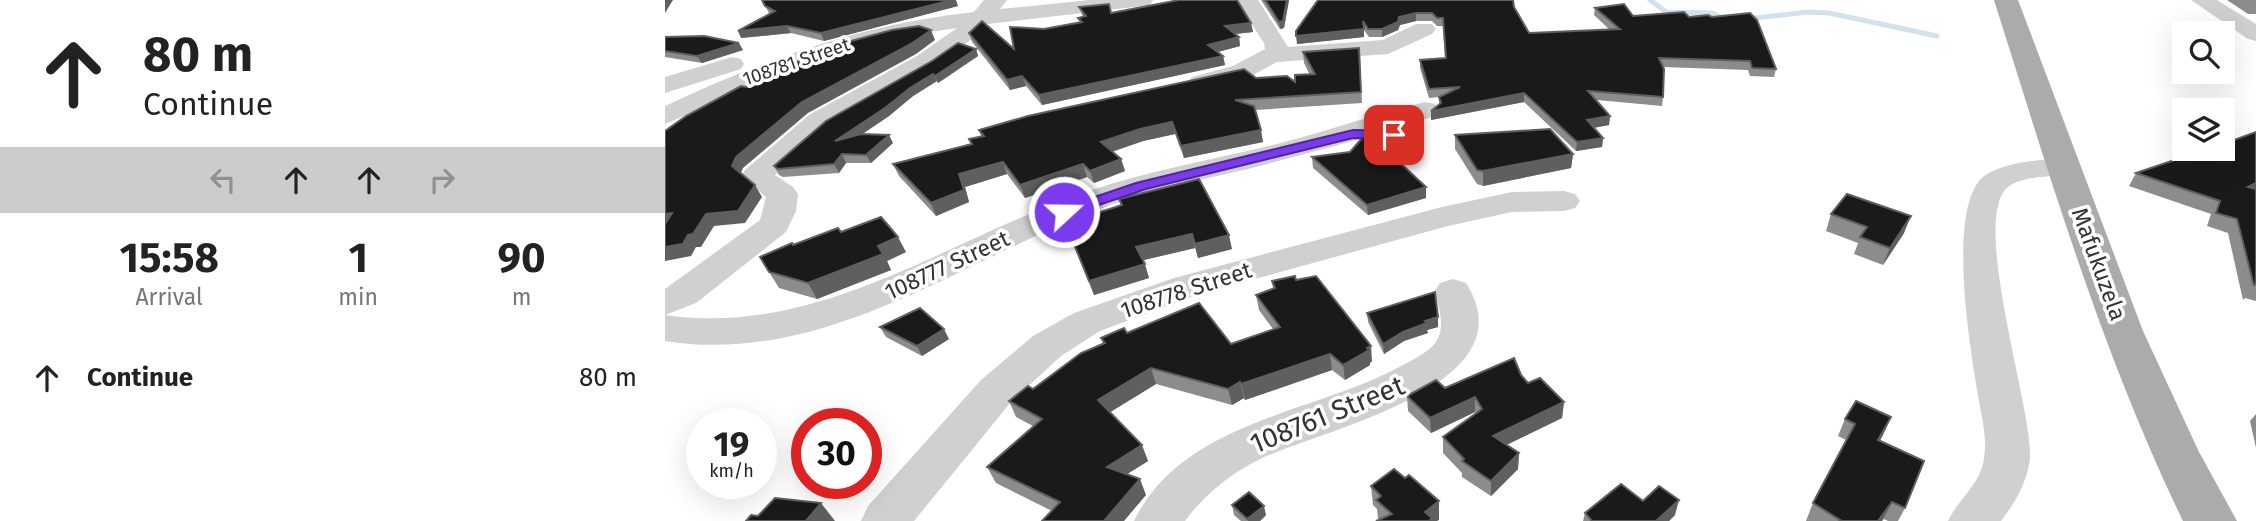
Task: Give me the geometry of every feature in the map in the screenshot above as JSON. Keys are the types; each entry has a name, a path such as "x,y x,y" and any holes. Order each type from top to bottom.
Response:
{"main road":[{"name":"Mafukuzela","path":"2006,0 2139,371 2185,474 2210,521"}],"street":[{"path":"1247,0 1276,43 1278,48 1274,55"},
{"path":"2202,0 2256,34"},
{"name":"108781 Street","path":"665,116 730,84 787,61 863,38 988,9 1029,14 1131,1"},
{"path":"665,303 703,281 774,225 780,211 782,194 755,176 791,141 822,120 925,62 956,41 988,9"},
{"path":"665,85 839,32 904,21 928,25"},
{"path":"1177,87 1231,75 1274,55 1380,48 1401,42 1424,29"},
{"name":"108777 Street","path":"665,328 688,331 745,329 813,319 890,292 1005,237 1101,197 1353,134 1424,123"},
{"path":"1972,521 1999,488 2007,471 2008,446 1980,278 1979,235 1986,196 1999,180 2027,172 2065,167"},
{"name":"108778 Street","path":"885,521 996,391 1047,346 1087,322 1187,286 1442,217 1512,202 1564,201"},
{"name":"108761 Street","path":"1158,521 1179,493 1233,454 1291,427 1397,389 1429,370 1453,349 1462,329 1454,291"}],"building":[{"path":"762,0 952,0 821,33 787,26 738,31 775,11 765,6"},
{"path":"1179,0 1237,0 1251,23 1225,26 1239,37 1208,45 1223,56 1039,95 1022,76 1007,80 969,33 982,21 1014,49 1010,27 1044,29 1082,22 1078,18 1086,16 1079,7 1109,4 1111,13"},
{"path":"1265,0 1287,0 1283,21 1279,22"},
{"path":"1318,0 1513,0 1514,7 1529,33 1620,29 1595,8 1624,4 1633,16 1684,12 1689,17 1712,17 1750,13 1757,20 1776,69 1752,68 1750,61 1659,58 1664,69 1663,97 1588,91 1610,116 1587,120 1603,138 1577,142 1524,93 1431,111 1441,103 1439,97 1460,87 1429,89 1420,60 1446,58 1443,18 1437,18 1432,13 1416,13 1399,17 1398,22 1382,29 1368,29 1363,21 1364,29 1296,36 1296,31"},
{"path":"919,26 931,30 911,44 802,102 736,157 732,166 755,185 738,211 706,214 683,244 665,247 665,224 672,213 665,214 665,131 686,116 741,86 746,87 825,48 892,30"},
{"path":"704,36 739,43 697,56 665,51 665,37"},
{"path":"958,43 976,49 935,76 933,74 910,88 835,141 861,134 889,135 866,155 842,154 834,164 778,169 774,166 826,121 932,61"},
{"path":"1359,48 1361,92 1235,100 1254,106 1261,130 1181,146 1172,122 1140,129 1101,142 1121,159 1090,171 1083,164 1020,185 1003,162 959,174 964,190 931,203 893,164 972,144 969,139 984,136 979,130 1028,116 1244,69 1256,78 1287,76 1295,82 1295,75 1315,74 1303,52"},
{"path":"1371,128 1373,144 1380,144 1426,187 1367,205 1312,157 1350,152"},
{"path":"1550,129 1573,154 1483,171 1477,170 1455,135"},
{"path":"2256,132 2256,183 2248,187 2256,189 2254,286 2237,219 2216,213 2220,201 2136,173 2172,161 2235,161 2235,140"},
{"path":"1199,179 1229,235 1195,244 1192,234 1136,247 1145,264 1089,281 1071,237 1083,232 1075,220 1122,205 1119,199"},
{"path":"1847,194 1911,216 1890,248 1860,237 1867,227 1831,214"},
{"path":"881,217 898,237 878,246 883,254 808,283 769,272 760,257 792,243 793,245 838,228 841,232"},
{"path":"1295,276 1296,280 1316,276 1371,346 1367,348 1369,350 1343,365 1330,354 1241,384 1240,382 1228,389 1151,368 1098,400 1142,445 1107,467 1140,479 1104,521 1042,521 1060,502 987,467 1042,419 1009,401 1028,386 1033,389 1081,353 1105,343 1101,338 1124,328 1127,333 1199,303 1231,344 1280,327 1256,295 1275,288 1272,281"},
{"path":"1435,292 1438,317 1425,321 1427,323 1403,332 1383,344 1367,313"},
{"path":"920,308 944,329 917,346 880,327"},
{"path":"1514,358 1521,375 1528,383 1540,378 1564,402 1493,436 1519,453 1491,481 1462,461 1464,459 1443,437 1482,409 1475,397 1430,418 1407,396 1436,380 1445,388"},
{"path":"1856,401 1891,417 1878,440 1924,461 1905,508 1892,502 1878,521 1839,521 1813,503 1855,424 1845,419"},
{"path":"1394,469 1405,478 1409,475 1439,501 1425,512 1432,518 1429,521 1376,521 1392,514 1376,500 1381,496 1371,486"},
{"path":"1621,484 1643,501 1659,486 1679,500 1656,521 1592,521 1585,513"},
{"path":"1249,492 1264,506 1247,519 1232,505"},
{"path":"777,498 821,503 806,521 746,521 751,515 758,516"}],"waterway":[{"path":"1650,0 1666,12 1712,13 1727,20"},
{"path":"1747,19 1808,12 1829,13 1937,36"}],"route":[{"path":"1064,212 1101,197 1141,186 1353,134 1394,135"}]}
